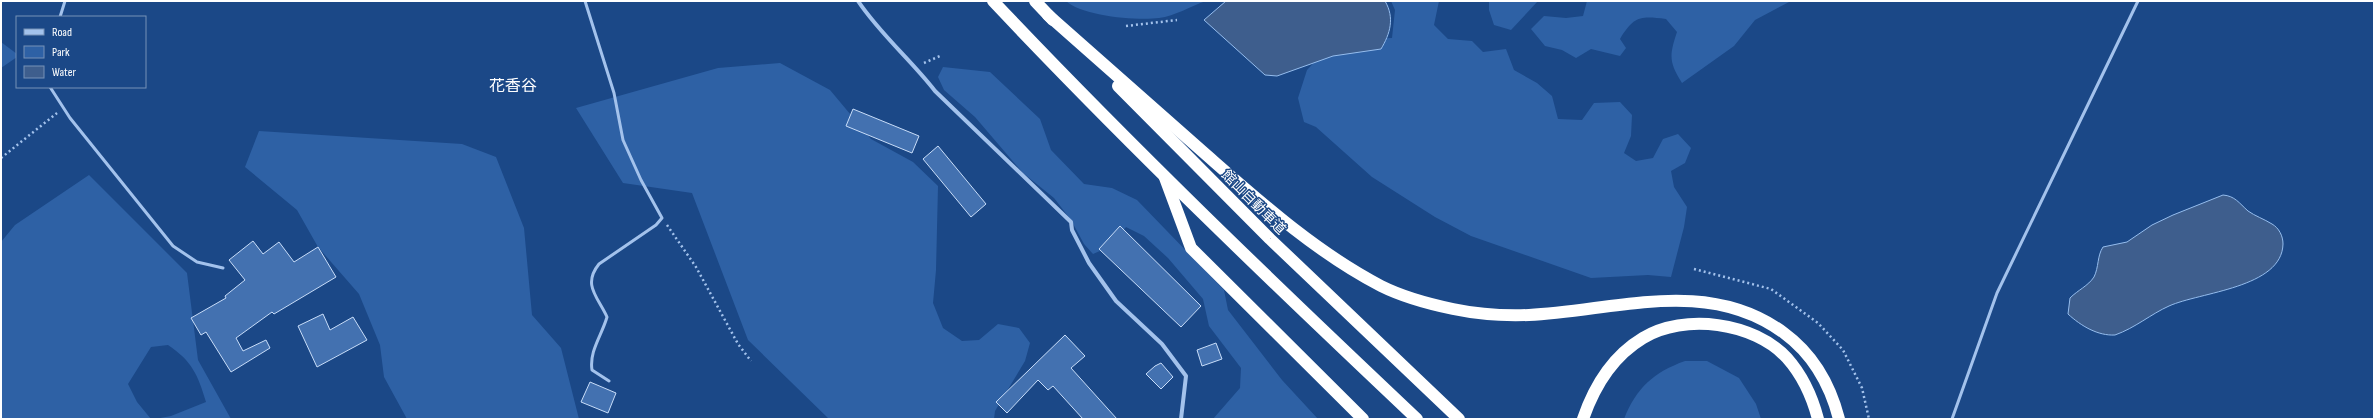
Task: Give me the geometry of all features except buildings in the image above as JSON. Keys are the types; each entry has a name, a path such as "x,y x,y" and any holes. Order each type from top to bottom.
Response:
{"highway":[{"path":"993,1 1164,175 1278,288 1417,419"},
{"name":"館山自動車道","path":"1035,1 1270,239 1459,419"},
{"path":"1048,15 1282,221 1381,286 1431,304 1491,314 1529,315 1643,301 1674,300 1699,301 1751,313 1772,324 1806,352 1824,376 1833,396 1839,419"},
{"path":"1164,175 1192,248 1363,419"},
{"path":"1583,419 1590,398 1603,376 1621,355 1643,338 1657,332 1690,324 1713,324 1742,331 1767,343 1786,357 1802,377 1812,397 1818,419"}],"street":[{"path":"858,1 868,15 916,67 935,91 1071,222 1072,230 1089,262 1116,301 1162,344 1186,376 1181,419"}],"lane":[{"path":"60,16 64,1"},
{"path":"585,1 614,93 623,140 641,180 662,218 656,225 599,264 593,272 590,281 607,317 594,351 591,363 592,370 609,381"},
{"path":"1952,419 1997,293 2138,1"},
{"path":"51,88 64,108 173,246 197,262 223,268"}],"path":[{"path":"1126,26 1177,20"},
{"path":"916,67 940,56"},
{"path":"1,158 64,108"},
{"path":"662,218 696,267 738,344 751,361"}],"green space":[{"path":"1066,1 1206,1 1171,15 1159,18 1137,19 1097,14 1074,6"},
{"path":"1391,1 1439,1 1434,25 1448,39 1472,41 1483,52 1506,49 1514,70 1537,83 1552,96 1558,119 1582,120 1594,103 1620,102 1632,115 1631,136 1624,153 1636,161 1653,158 1663,139 1678,134 1691,148 1685,163 1671,171 1674,187 1687,207 1684,227 1671,277 1648,275 1591,278 1471,236 1435,217 1372,177 1316,127 1304,122 1298,98 1307,70 1335,40 1392,38 1395,10"},
{"path":"1489,1 1538,1 1511,30 1494,25 1489,10"},
{"path":"1587,1 1791,1 1755,20 1734,46 1682,83 1675,70 1672,59 1673,47 1677,32 1666,19 1638,19 1629,26 1620,39 1626,48 1620,56 1591,49 1576,58 1562,50 1545,46 1531,29 1544,16 1566,18 1583,16"},
{"path":"1,42 16,53 16,58 1,68"},
{"path":"780,63 830,90 871,139 913,162 938,186 936,270 933,303 943,328 962,341 979,340 998,324 1019,328 1030,343 1025,361 995,411 994,419 829,419 748,340 692,193 623,183 576,108 718,68"},
{"path":"943,67 990,72 1040,119 1051,150 1084,184 1112,188 1137,200 1224,290 1228,310 1282,380 1318,419 1213,419 1240,388 1241,368 1209,326 1203,299 1168,258 1144,236 1126,227 1109,247 1093,254 1084,244 1071,220 1054,198 1023,173 975,117 944,90 938,77"},
{"path":"259,131 462,144 496,157 524,228 532,315 561,348 579,419 407,419 384,377 380,345 359,294 318,247 297,210 245,167"},
{"path":"89,175 187,273 198,360 231,419 155,419 171,416 206,402 193,369 183,357 168,345 151,347 128,384 137,402 151,419 1,419 1,242 15,225"},
{"path":"1685,361 1707,361 1739,378 1756,404 1761,419 1624,419 1634,398 1647,382 1664,370"}],"water":[{"path":"1226,1 1385,1 1391,20 1387,38 1381,49 1333,56 1277,76 1265,75 1204,20"},
{"path":"2223,195 2234,198 2248,211 2269,222 2280,232 2283,244 2279,259 2269,270 2255,279 2237,286 2169,306 2129,329 2115,335 2096,332 2078,322 2068,314 2070,298 2089,283 2094,277 2103,247 2127,242 2152,225"}],"district":[{"name":"花香谷","path":"513,85"}]}
